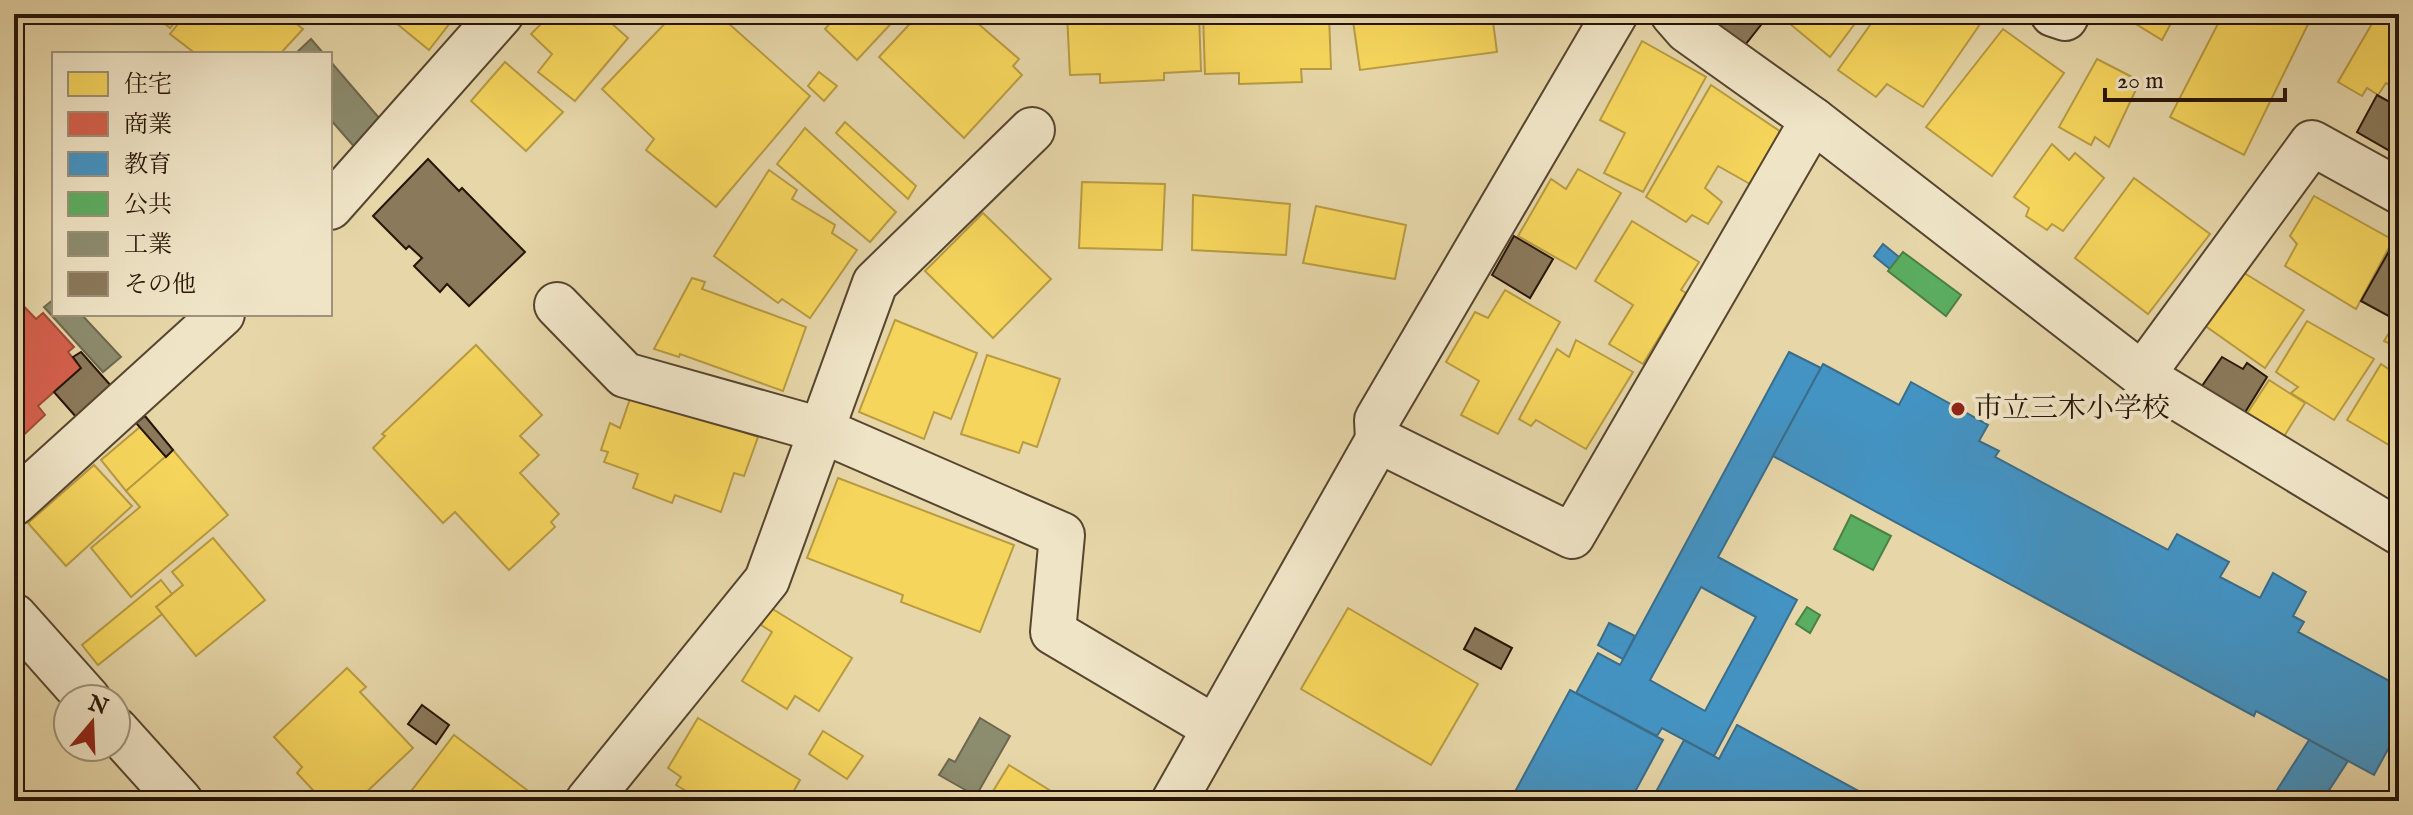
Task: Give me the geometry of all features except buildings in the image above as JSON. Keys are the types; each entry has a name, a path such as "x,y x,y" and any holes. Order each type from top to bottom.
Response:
{"street":[{"path":"332,205 501,14"},
{"path":"1174,801 1378,440 1377,420 1615,14"},
{"path":"1673,14 1687,30 1813,120 2142,375 2399,532"},
{"path":"2053,14 2065,18 2067,14"},
{"path":"1378,440 1572,536 1813,120"},
{"path":"588,801 767,580 875,283 1032,130"},
{"path":"2142,375 2312,143 2399,191"},
{"path":"557,305 625,375 821,430 1062,535 1053,632 1215,728"},
{"path":"14,503 220,316"},
{"path":"14,616 74,683"},
{"path":"132,748 180,801"}],"place":[{"name":"市立三木小学校","path":"1958,409"}]}
